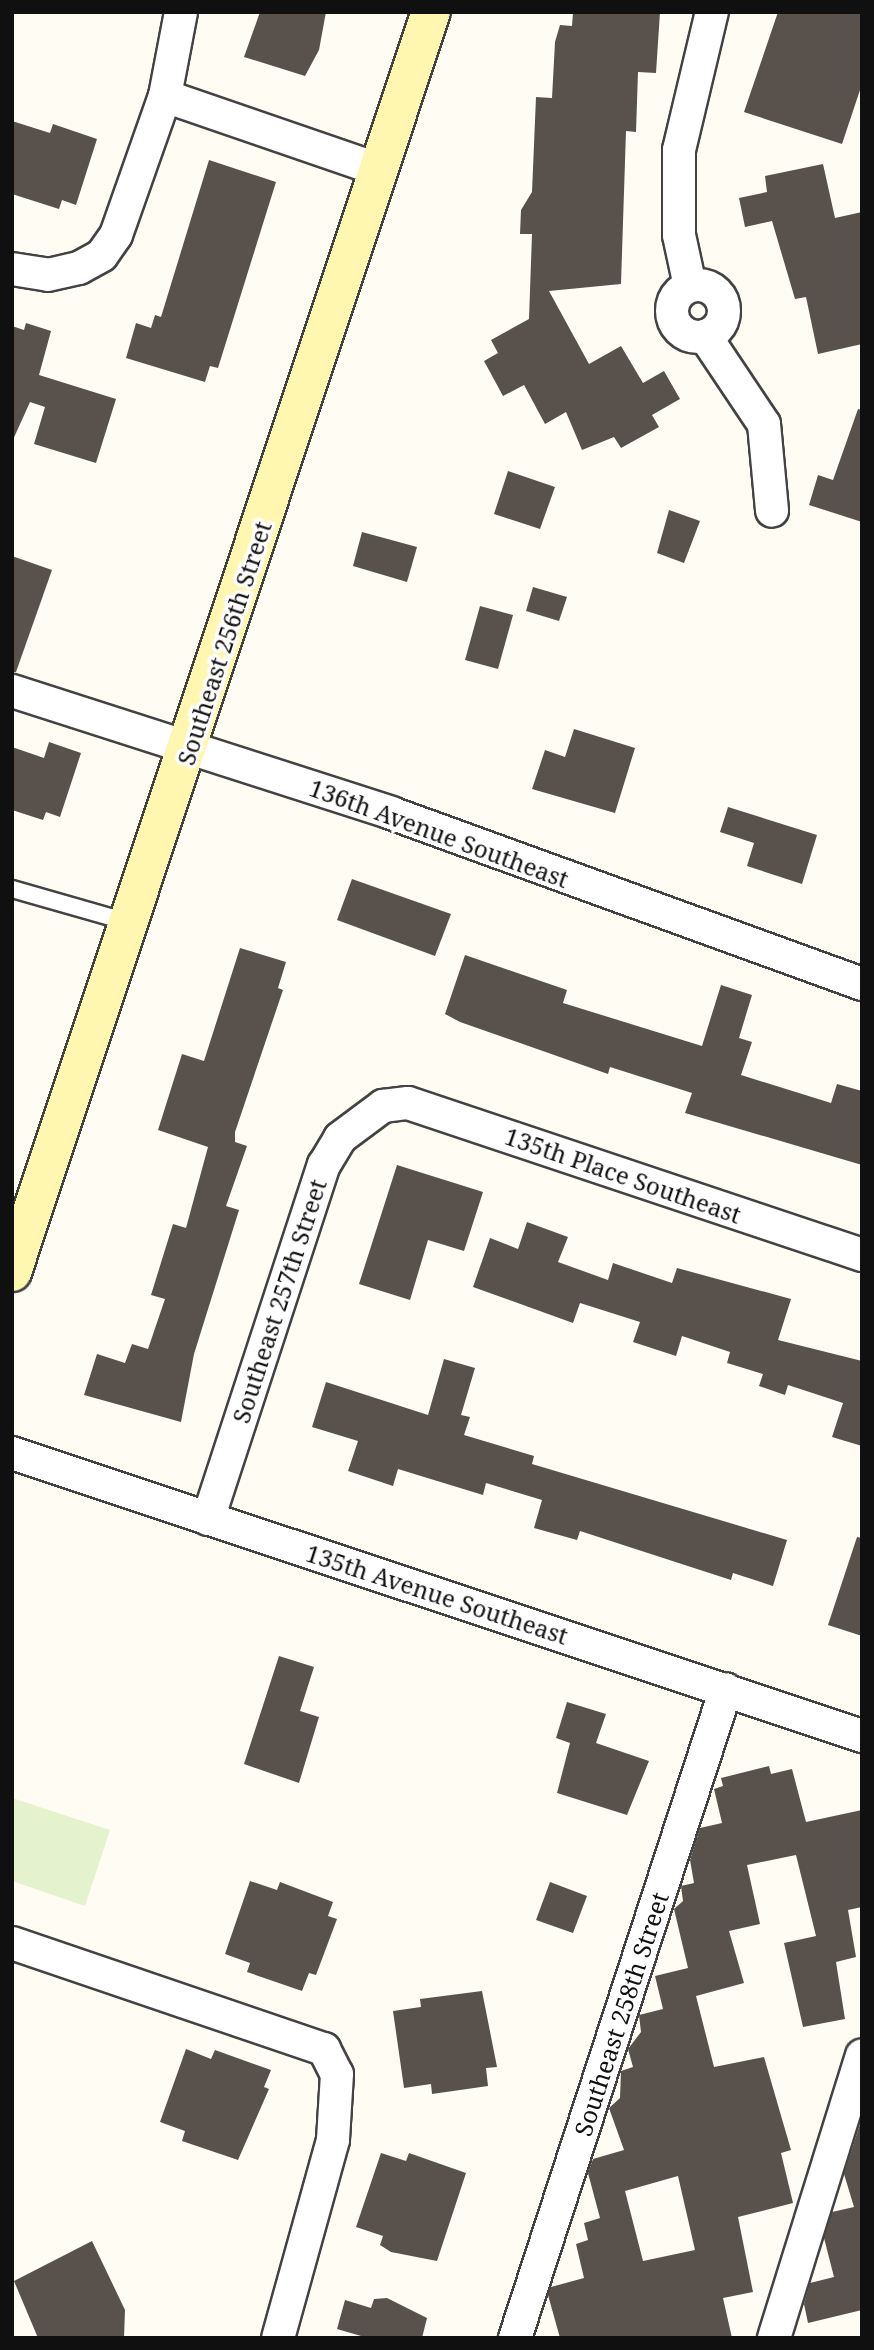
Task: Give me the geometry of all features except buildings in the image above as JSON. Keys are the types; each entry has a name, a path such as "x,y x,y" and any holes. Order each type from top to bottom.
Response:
{"main road":[{"name":"Southeast 256th Street","path":"12,1272 190,748 431,12"}],"street":[{"path":"12,269 48,275 79,268 102,256 116,235 165,96 181,12"},
{"path":"712,12 679,150 679,235 690,286 709,287 722,303 721,323 705,336 764,424 772,510"},
{"path":"165,96 380,170"},
{"name":"136th Avenue Southeast","path":"12,691 391,813 862,984"},
{"name":"135th Place Southeast","path":"383,1106 408,1103 862,1255"},
{"name":"Southeast 257th Street","path":"208,1519 324,1165 340,1138 383,1106"},
{"name":"135th Avenue Southeast","path":"12,1453 862,1736"},
{"name":"Southeast 258th Street","path":"515,2338 726,1689"},
{"path":"12,1943 324,2049 337,2074 333,2140 278,2338"},
{"path":"774,2338 862,2055"}],"lane":[{"path":"12,889 131,923"}],"green space":[{"path":"12,1798 110,1830 85,1906 12,1881"}]}
